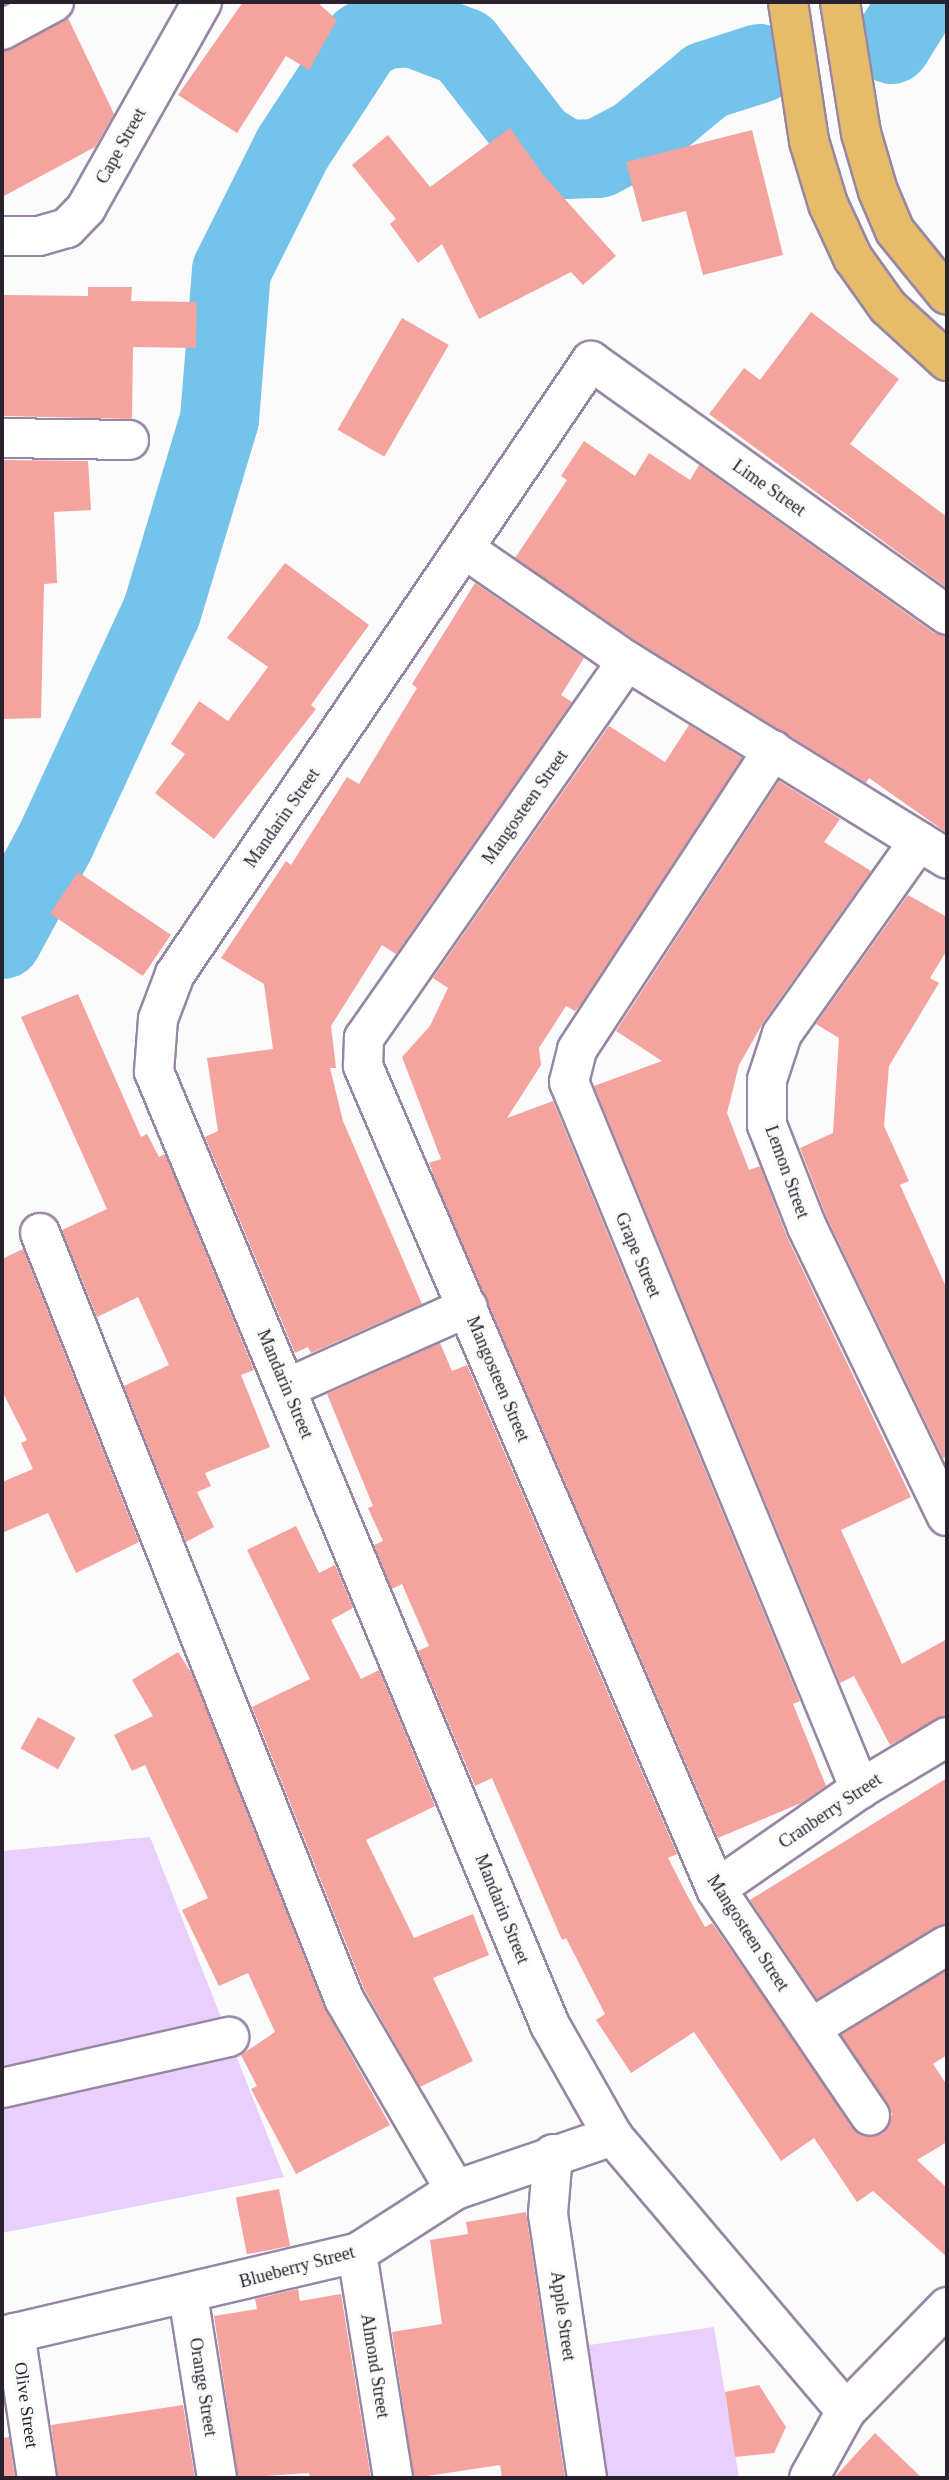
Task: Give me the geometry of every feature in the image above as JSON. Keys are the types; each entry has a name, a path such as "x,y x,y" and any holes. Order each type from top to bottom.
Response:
{"main road":[{"path":"788,2 809,141 828,204 853,258 888,307 947,361"},
{"path":"840,2 861,133 895,231 947,295"}],"street":[{"path":"2,30 54,2"},
{"name":"Cape Street","path":"2,236 39,236 67,228 86,208 202,2"},
{"name":"Mandarin Street","path":"591,361 466,550 175,974 158,1019 154,1072 550,2025 613,2136 846,2411"},
{"name":"Lime Street","path":"591,361 947,615"},
{"path":"2,438 129,440"},
{"path":"466,550 627,661 933,850"},
{"name":"Mangosteen Street","path":"627,661 364,1038 363,1066 371,1094 468,1307 716,1889 870,2116"},
{"name":"Grape Street","path":"773,750 577,1050 569,1082 860,1789"},
{"name":"Lemon Street","path":"933,850 782,1034 767,1080 767,1125 807,1227 947,1516"},
{"path":"40,1233 344,1999 455,2190"},
{"path":"287,1388 468,1307"},
{"name":"Cranberry Street","path":"716,1889 860,1789 947,1737"},
{"path":"811,2028 947,1945"},
{"path":"2,2088 229,2037"},
{"name":"Blueberry Street","path":"8,2334 188,2295 357,2253 455,2190 553,2154 613,2136"},
{"name":"Apple Street","path":"553,2154 548,2214 587,2478"},
{"name":"Almond Street","path":"357,2253 393,2478"},
{"name":"Orange Street","path":"188,2295 217,2478"},
{"path":"809,2478 846,2411 947,2307"},
{"name":"Olive Street","path":"8,2334 37,2478"}],"shaded area":[{"path":"150,1837 284,2177 2,2233 2,1851"},
{"path":"714,2327 739,2478 603,2478 582,2346"}],"building":[{"path":"243,2 317,2 337,20 309,70 286,56 237,133 178,95"},
{"path":"68,18 114,114 95,147 2,197 2,52"},
{"path":"510,128 544,176 616,256 583,285 571,272 479,319 442,244 418,263 390,224 396,219 352,165 388,135 430,187"},
{"path":"752,130 783,255 703,275 686,211 642,222 626,162"},
{"path":"88,287 132,287 131,301 197,302 196,348 133,347 132,419 2,416 2,295 88,296"},
{"path":"811,312 899,379 850,444 947,517 947,588 709,414 744,368 760,380"},
{"path":"402,318 449,345 384,457 338,430"},
{"path":"584,441 635,476 649,453 690,480 699,465 934,633 947,636 947,833 869,778 866,783 639,643 515,558 567,480 561,476"},
{"path":"2,460 88,461 91,510 54,512 57,583 44,584 41,718 2,719"},
{"path":"285,563 369,625 311,705 316,709 214,839 155,793 185,754 171,744 199,701 228,721 268,667 227,638"},
{"path":"475,583 584,658 561,695 572,702 396,954 382,945 331,1026 336,1068 330,1068 343,1121 422,1304 311,1353 308,1347 295,1353 205,1137 218,1131 207,1058 273,1049 264,984 221,958 286,861 291,865 347,777 359,784 417,688 412,684"},
{"path":"689,725 742,758 579,1007 575,1011 566,1006 539,1048 541,1065 507,1118 553,1101 800,1701 793,1704 826,1786 801,1803 718,1838 437,1184 429,1163 441,1159 402,1057 430,1026 448,988 433,978 609,726 665,762"},
{"path":"779,781 840,819 824,842 871,871 764,1021 739,1065 727,1113 749,1170 760,1166 787,1237 911,1497 841,1530 902,1664 947,1639 947,1715 890,1745 854,1676 840,1683 594,1086 662,1061 616,1031"},
{"path":"78,872 171,935 143,976 50,913"},
{"path":"908,895 947,917 947,950 930,978 939,983 889,1066 884,1126 909,1181 900,1185 947,1289 947,1457 943,1458 827,1218 800,1148 833,1133 839,1038 816,1024"},
{"path":"78,994 141,1137 147,1134 159,1157 165,1154 254,1370 241,1375 270,1447 205,1473 211,1486 197,1492 214,1527 186,1542 124,1386 169,1365 138,1297 97,1317 62,1230 107,1209 21,1017"},
{"path":"23,1249 139,1542 76,1573 48,1513 2,1533 2,1482 33,1469 21,1443 27,1440 2,1391 2,1259"},
{"path":"440,1343 452,1371 467,1365 677,1854 668,1858 687,1895 705,1927 712,1923 860,2135 883,2134 892,2114 841,2035 947,1970 947,2055 933,2064 947,2085 947,2142 917,2160 947,2188 947,2257 873,2191 857,2202 814,2138 781,2161 694,2032 631,2073 596,2020 605,2014 566,1938 562,1940 492,1778 475,1786 418,1651 429,1646 402,1584 392,1589 374,1545 383,1541 368,1508 373,1506 327,1394"},
{"path":"296,1526 319,1573 335,1565 353,1608 331,1620 361,1679 379,1670 435,1806 366,1840 414,1938 473,1914 489,1955 433,1978 473,2061 420,2087 364,1989 252,1707 310,1679 247,1550"},
{"path":"178,1652 192,1674 324,2007 390,2125 296,2174 251,2089 257,2086 241,2055 275,2032 248,1973 219,1986 182,1910 208,1898 145,1765 132,1771 114,1735 153,1716 132,1680"},
{"path":"38,1717 76,1738 58,1769 21,1748"},
{"path":"947,1778 947,1923 817,1999 750,1900"},
{"path":"279,2189 290,2246 247,2254 236,2197"},
{"path":"526,2212 565,2478 502,2478 500,2465 414,2478 392,2332 442,2324 430,2240 468,2234 466,2222"},
{"path":"298,2289 300,2301 341,2294 371,2478 310,2478 309,2473 238,2478 214,2316 257,2309 255,2299"},
{"path":"759,2385 786,2427 774,2453 735,2457 725,2392"},
{"path":"183,2405 195,2478 58,2478 51,2425"},
{"path":"875,2433 922,2478 834,2478"},
{"path":"9,2437 15,2478 2,2478 2,2438"}],"waterway":[{"path":"891,44 917,2"},
{"path":"2,939 55,841 161,612 219,419 231,270 292,148 362,41 383,29 412,27 464,47 537,141 566,159 598,158 636,138 706,80 759,63"}]}
